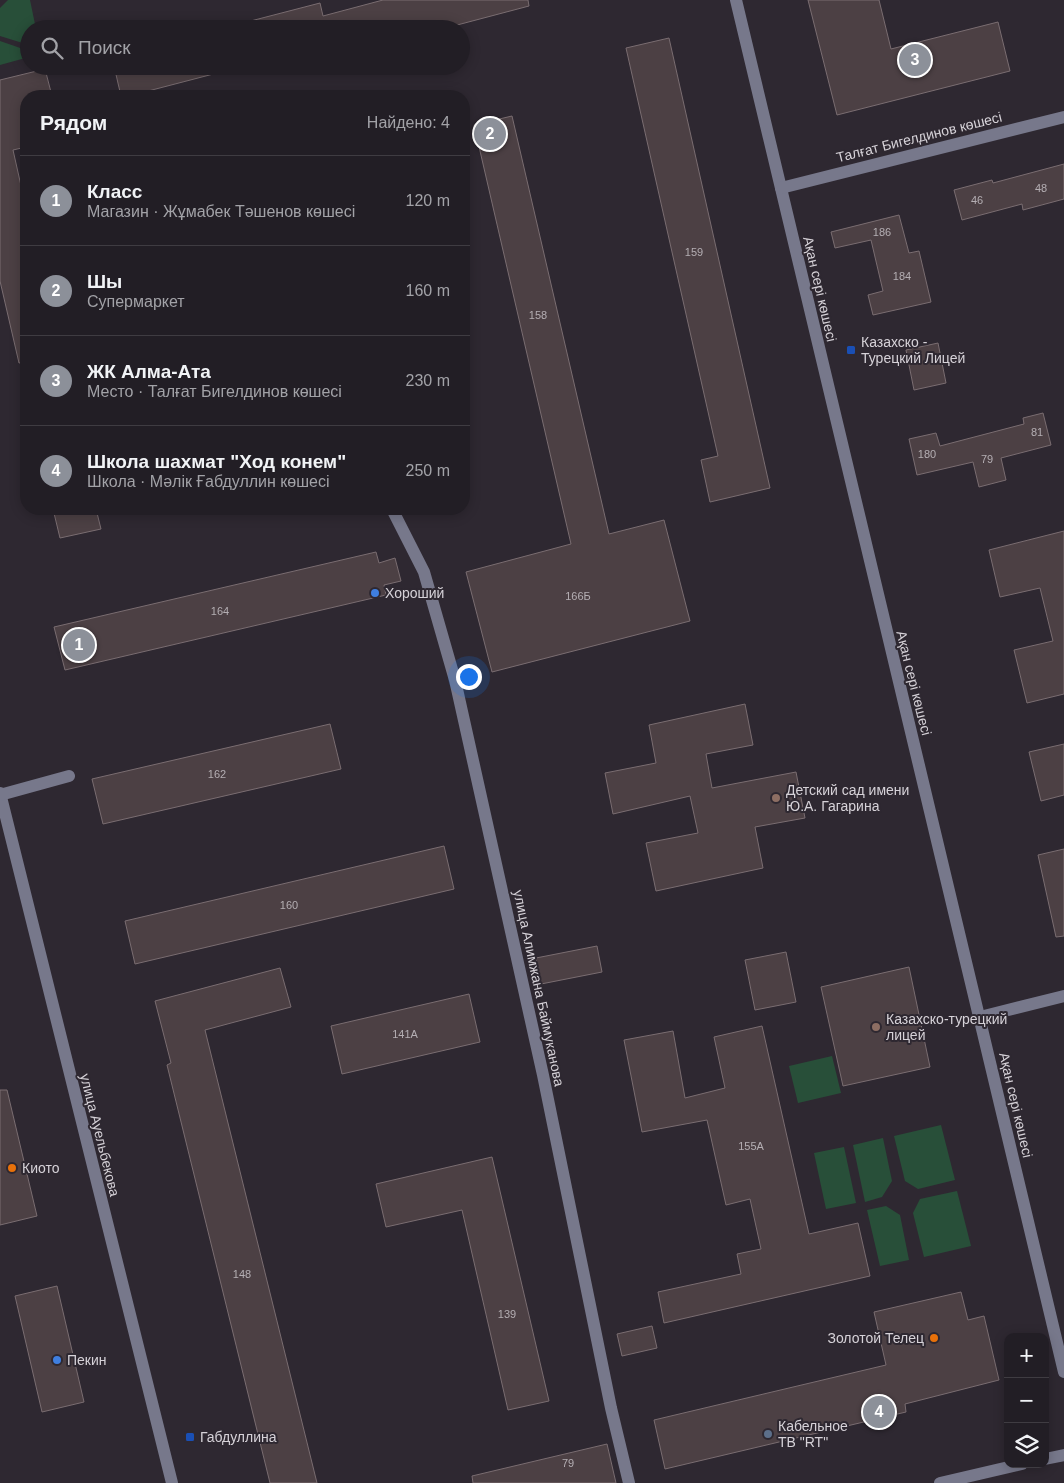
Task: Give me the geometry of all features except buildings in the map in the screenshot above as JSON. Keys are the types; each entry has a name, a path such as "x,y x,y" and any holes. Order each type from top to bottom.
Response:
{"street":[{"name":"Ақан сері көшесі","path":"736,0 1064,1372"},
{"name":"Талғат Бигелдинов көшесі","path":"781,188 1064,116"},
{"name":"улица Алимжана Баймуканова","path":"395,515 424,572 455,680 543,1075 629,1483"},
{"path":"0,794 69,776"},
{"name":"улица Ауельбекова","path":"0,794 172,1483"},
{"path":"980,1018 1064,996"},
{"path":"1049,1458 1064,1454"},
{"path":"940,1483 1005,1468"}],"green space":[{"path":"8,0 30,0 34,20 20,20 20,42 0,36 0,8"},
{"path":"0,41 20,48 20,59 0,65"},
{"path":"832,1056 841,1093 798,1103 789,1066"},
{"path":"941,1125 955,1180 918,1189 905,1181 894,1136"},
{"path":"883,1138 892,1181 882,1197 865,1202 853,1145"},
{"path":"844,1147 856,1203 826,1209 814,1153"},
{"path":"957,1191 971,1246 924,1257 913,1213 920,1199"},
{"path":"886,1206 900,1215 909,1260 880,1266 867,1210"}],"place":[{"name":"ЖК Алма-Ата","path":"915,60"},
{"name":"Шы","path":"490,134"},
{"name":"Казахско - Турецкий Лицей","path":"851,350"},
{"name":"Хороший","path":"375,593"},
{"name":"Класс","path":"79,645"},
{"name":"Детский сад имени Ю.А. Гагарина","path":"776,798"},
{"name":"Казахско-турецкий лицей","path":"876,1027"},
{"name":"Киото","path":"12,1168"},
{"name":"Золотой Телец","path":"934,1338"},
{"name":"Пекин","path":"57,1360"},
{"name":"Школа шахмат \"Ход конем\"","path":"879,1412"},
{"name":"Кабельное ТВ \"RT\"","path":"768,1434"},
{"name":"Габдуллина","path":"190,1437"}]}
